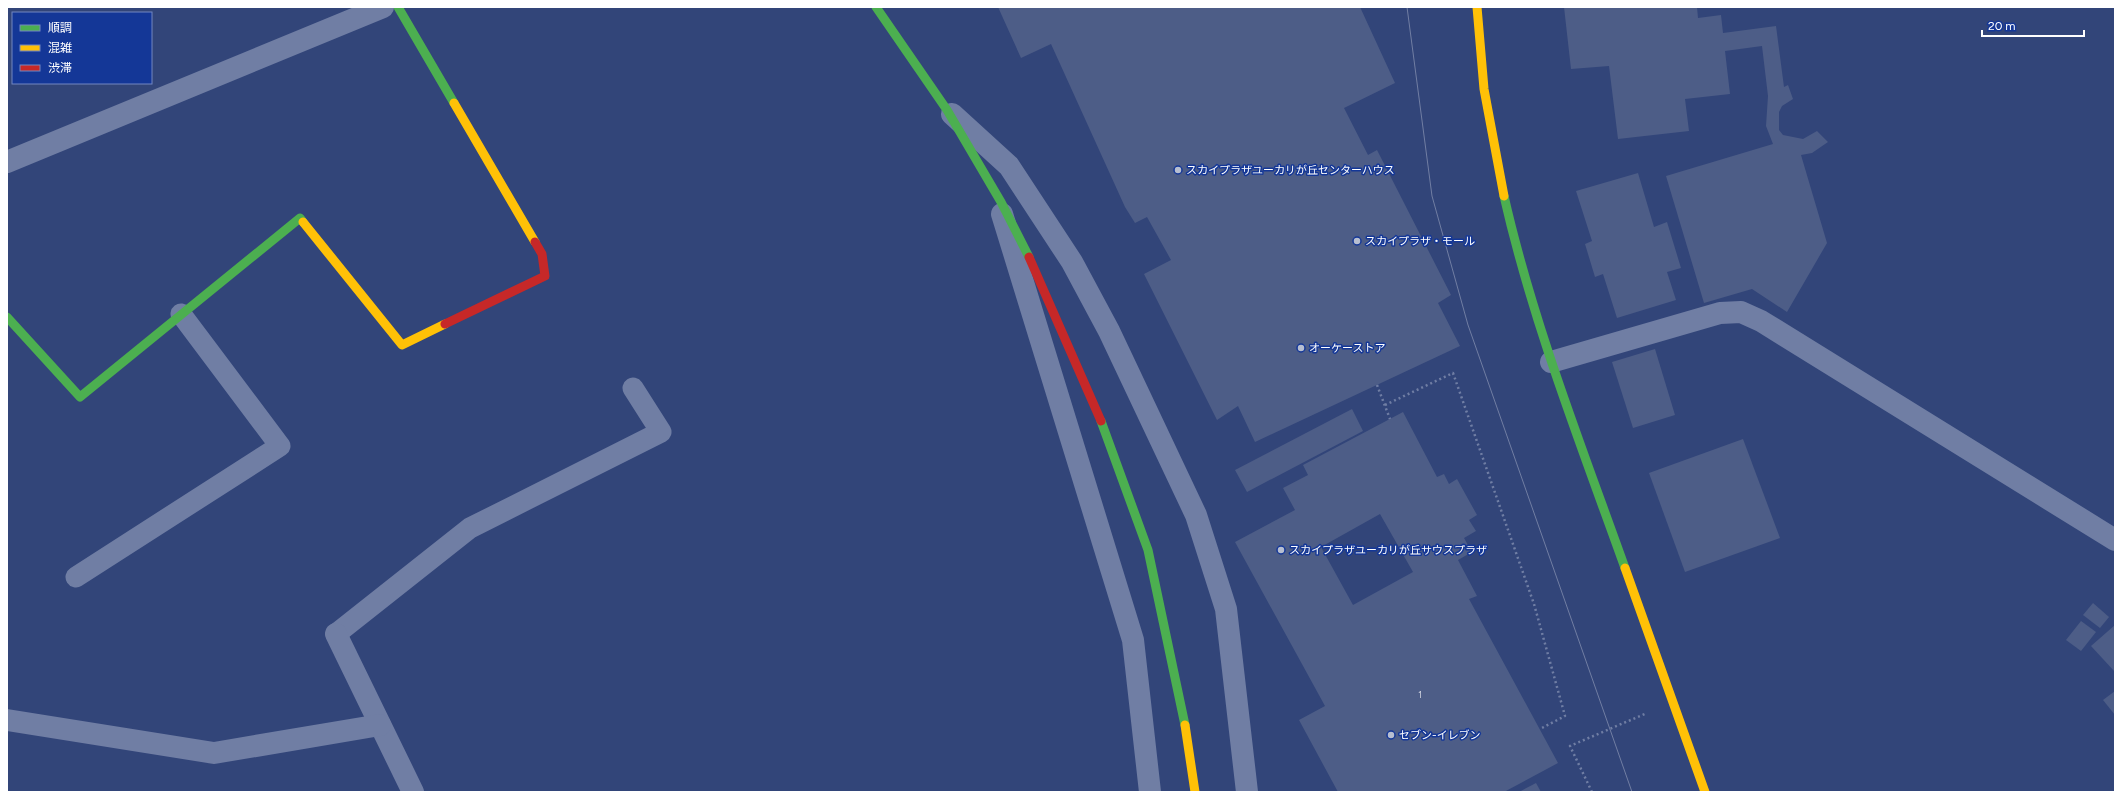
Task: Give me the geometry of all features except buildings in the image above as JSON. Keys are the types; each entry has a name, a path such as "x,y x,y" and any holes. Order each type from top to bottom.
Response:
{"street":[{"path":"7,162 383,7"},
{"path":"7,317 80,398 300,218 402,345 545,276 542,254 445,91 398,7"},
{"path":"876,7 947,110 1001,202 1033,264 1099,415 1148,550 1189,743 1195,792"},
{"path":"1477,7 1484,90 1498,169 1518,256 1551,362 1705,792"},
{"path":"947,110 1009,166 1072,262 1109,330 1196,515 1226,609 1247,792"},
{"path":"1001,202 1002,219 1133,640 1150,792"},
{"path":"1551,362 1720,313 1741,312 1761,321 2115,540"},
{"path":"336,634 413,792"},
{"path":"7,720 214,754 380,725"}],"lane":[{"path":"76,577 280,446 181,314"},
{"path":"336,634 470,528 661,432 633,388"}],"path":[{"path":"1385,405 1453,373 1534,604 1565,716 1540,729"},
{"path":"1377,385 1390,419"},
{"path":"1592,792 1570,746 1650,712"}],"tram line":[{"path":"1407,7 1432,196 1468,325 1632,792"}],"traffic: fast":[{"path":"398,7 454,103"},
{"path":"876,7 947,110 1001,202 1029,257"},
{"path":"1504,196 1543,337 1625,568"},
{"path":"7,317 80,397 300,218 303,222"},
{"path":"1101,421 1148,550 1185,725"}],"traffic: slow":[{"path":"1477,7 1484,89 1504,196"},
{"path":"454,103 535,242"},
{"path":"303,222 402,345 445,324"},
{"path":"1625,568 1705,792"},
{"path":"1185,725 1195,792"}],"traffic: jam":[{"path":"445,324 545,276 542,254 535,242"},
{"path":"1029,257 1101,421"}],"place":[{"name":"スカイプラザユーカリが丘センターハウス","path":"1178,170"},
{"name":"スカイプラザ・モール","path":"1357,241"},
{"name":"オーケーストア","path":"1301,348"},
{"name":"スカイプラザユーカリが丘サウスプラザ","path":"1281,550"},
{"name":"セブン-イレブン","path":"1391,735"}]}
